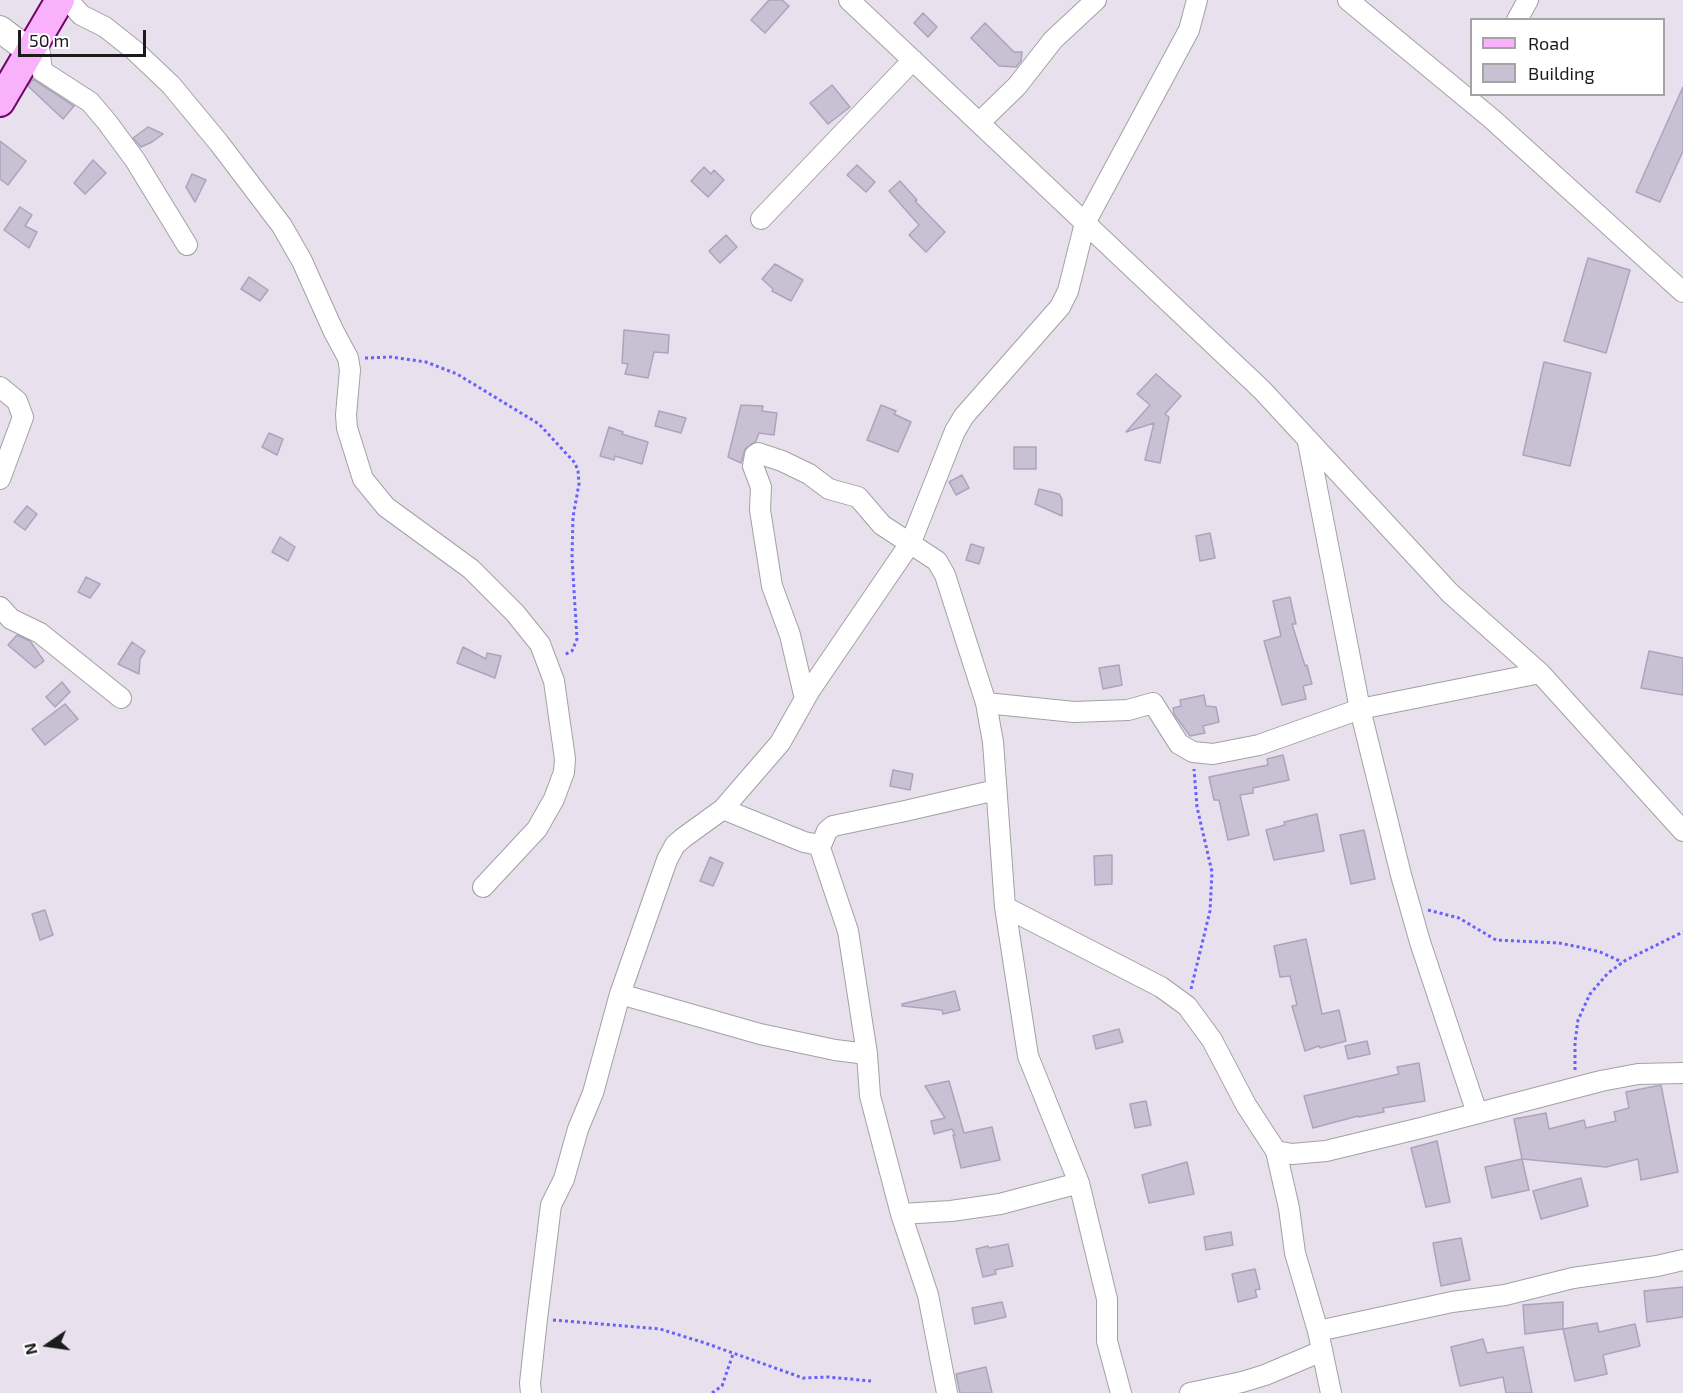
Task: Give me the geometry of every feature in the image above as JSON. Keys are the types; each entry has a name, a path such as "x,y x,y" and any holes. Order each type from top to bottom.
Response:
{"main road":[{"path":"0,102 60,0"}],"street":[{"path":"68,0 81,15 105,27 171,84 282,226 302,261 348,358 350,370 347,428 363,479 386,507 471,569 515,613 544,652 554,681 565,759 564,772 554,799 537,829 483,887"},
{"path":"849,0 1262,390 1450,593 1540,673 1683,831"},
{"path":"980,122 1017,86 1053,40 1096,0"},
{"path":"531,1393 530,1383 551,1205 564,1179 578,1129 593,1093 620,994 666,860 675,845 723,810 780,743 805,699 911,542 955,431 964,416 1060,307 1068,291 1085,223 1189,30 1197,0"},
{"path":"1348,0 1470,95"},
{"path":"1518,18 1528,0"},
{"path":"0,29 34,44 40,69 90,102 135,160 187,245"},
{"path":"761,219 913,60"},
{"path":"1474,98 1683,292"},
{"path":"0,387 17,401 23,417 0,479"},
{"path":"1308,441 1360,709 1410,908 1477,1113"},
{"path":"805,699 790,635 772,586 760,510 762,487 753,466 755,455 760,453 782,461 817,479 829,489 858,497 882,525 911,542 942,567 986,703 993,742 1005,907 1028,1056 1079,1183 1107,1299 1107,1341 1121,1393"},
{"path":"0,607 11,619 40,633 121,698"},
{"path":"986,703 1074,712 1128,710 1153,703 1179,744 1192,752 1213,754 1259,745 1360,709 1540,673"},
{"path":"819,845 827,831 834,826 996,790"},
{"path":"723,810 804,842 819,845"},
{"path":"819,845 848,931 867,1054 870,1096 901,1214 928,1295 947,1393"},
{"path":"1005,907 1161,987 1187,1006 1212,1040 1246,1105 1276,1150 1289,1208 1295,1253 1318,1331 1331,1393"},
{"path":"620,994 760,1034 835,1050 867,1054"},
{"path":"1276,1150 1292,1154 1326,1150 1577,1087 1638,1074 1683,1073"},
{"path":"901,1214 951,1211 1000,1204 1079,1183"},
{"path":"1318,1331 1452,1302 1504,1295 1573,1278 1683,1260"},
{"path":"1190,1393 1265,1375 1322,1351"}],"path":[{"path":"348,358 391,357 426,362 457,374 539,424 575,463 579,484 573,517 572,558 577,639 569,654 544,652"},
{"path":"1187,1006 1210,911 1212,872 1197,807 1192,752"},
{"path":"1410,908 1435,911 1459,918 1496,940 1558,943 1600,952 1622,962"},
{"path":"1577,1087 1575,1042 1578,1020 1590,994 1608,973 1622,962 1683,932"},
{"path":"537,1319 660,1329 803,1378 828,1377 871,1382"},
{"path":"712,1393 722,1386 733,1354"}],"building":[{"path":"769,0 782,0 789,6 765,33 751,20"},
{"path":"923,13 937,27 928,37 914,23"},
{"path":"985,23 1014,52 1022,52 1021,61 1016,67 999,66 971,38"},
{"path":"33,79 74,106 63,119 28,86"},
{"path":"832,85 850,107 828,124 810,103"},
{"path":"1683,87 1683,151 1660,202 1636,192"},
{"path":"148,127 163,134 141,147 133,138"},
{"path":"0,141 26,161 8,185 0,179"},
{"path":"93,160 106,173 85,194 74,183"},
{"path":"857,165 875,182 866,192 847,175"},
{"path":"704,167 711,174 714,170 724,180 708,197 691,181"},
{"path":"192,174 206,180 195,202 186,187"},
{"path":"900,181 917,200 915,201 945,232 926,252 909,235 919,225 889,191"},
{"path":"20,207 32,215 25,226 37,232 29,248 4,230"},
{"path":"726,235 737,247 720,263 709,251"},
{"path":"1588,258 1630,270 1606,353 1564,341"},
{"path":"775,264 803,280 791,301 772,291 773,289 762,279"},
{"path":"249,277 268,290 260,301 241,289"},
{"path":"624,330 669,335 668,353 654,352 648,378 625,374 628,364 622,363"},
{"path":"1544,362 1591,373 1570,466 1523,455"},
{"path":"1156,374 1181,396 1165,414 1169,417 1160,463 1145,460 1154,423 1126,432 1150,405 1137,394"},
{"path":"741,405 763,406 762,411 777,413 774,435 759,433 756,441 745,449 741,463 728,457"},
{"path":"881,405 896,411 894,414 911,422 898,452 867,440"},
{"path":"659,411 686,418 681,433 655,426"},
{"path":"609,427 623,432 622,434 648,442 642,464 615,456 614,460 600,456"},
{"path":"269,433 283,439 277,455 262,447"},
{"path":"1014,447 1036,447 1036,469 1014,469"},
{"path":"962,475 969,488 956,495 949,482"},
{"path":"1039,489 1059,494 1062,499 1062,516 1035,504"},
{"path":"27,506 37,514 25,530 14,522"},
{"path":"1210,533 1215,558 1200,561 1196,536"},
{"path":"280,537 295,547 288,561 272,552"},
{"path":"971,544 984,548 979,564 966,560"},
{"path":"86,577 100,584 90,598 78,592"},
{"path":"1290,597 1296,624 1292,624 1312,684 1303,686 1306,699 1282,705 1264,641 1281,636 1273,601"},
{"path":"17,635 30,641 44,661 35,668 8,645"},
{"path":"132,642 145,651 140,659 139,674 118,664"},
{"path":"463,647 486,659 487,653 501,656 495,678 457,663"},
{"path":"1649,651 1683,658 1683,695 1641,688"},
{"path":"1119,665 1122,685 1103,689 1099,668"},
{"path":"62,682 70,692 55,707 46,697"},
{"path":"1204,695 1206,706 1216,707 1219,722 1203,726 1205,733 1190,736 1174,714 1173,708 1181,706 1180,700"},
{"path":"65,704 78,719 45,745 32,729"},
{"path":"1283,755 1289,780 1253,788 1253,793 1240,795 1249,835 1228,840 1219,800 1214,800 1209,777 1268,765 1267,759"},
{"path":"893,770 913,774 910,790 890,786"},
{"path":"1317,814 1324,851 1274,860 1266,830 1285,825 1284,822"},
{"path":"1364,830 1375,879 1351,884 1340,835"},
{"path":"1112,855 1112,884 1095,885 1094,856"},
{"path":"710,857 723,863 713,886 700,881"},
{"path":"45,910 53,935 40,940 32,914"},
{"path":"1306,939 1322,1014 1339,1010 1346,1041 1305,1051 1292,1006 1297,1005 1290,976 1280,977 1274,946"},
{"path":"955,991 960,1010 943,1014 942,1010 902,1006 902,1004"},
{"path":"1119,1029 1123,1042 1096,1049 1093,1036"},
{"path":"1367,1041 1370,1054 1348,1059 1345,1046"},
{"path":"1419,1063 1425,1101 1383,1108 1384,1112 1358,1116 1313,1128 1304,1096 1399,1074 1397,1067"},
{"path":"949,1081 964,1133 992,1127 1000,1160 961,1168 952,1129 934,1134 931,1121 945,1118 925,1086"},
{"path":"1661,1085 1678,1172 1641,1180 1638,1159 1606,1167 1522,1159 1514,1119 1546,1113 1549,1129 1584,1120 1586,1128 1616,1121 1614,1112 1629,1108 1626,1092"},
{"path":"1146,1101 1151,1125 1135,1128 1130,1104"},
{"path":"1437,1141 1450,1202 1426,1207 1411,1148"},
{"path":"1522,1159 1529,1190 1492,1198 1485,1167"},
{"path":"1187,1162 1194,1194 1149,1203 1142,1175"},
{"path":"1581,1178 1588,1206 1541,1219 1533,1191"},
{"path":"1231,1232 1233,1245 1206,1250 1204,1237"},
{"path":"1461,1238 1470,1280 1441,1286 1433,1243"},
{"path":"1008,1244 1013,1266 995,1270 996,1274 983,1277 976,1249"},
{"path":"1255,1269 1260,1289 1255,1290 1257,1297 1238,1302 1232,1274"},
{"path":"1683,1287 1683,1317 1647,1322 1644,1291"},
{"path":"1002,1302 1006,1317 975,1324 972,1308"},
{"path":"1563,1302 1563,1329 1525,1334 1523,1305"},
{"path":"1597,1323 1599,1332 1635,1324 1640,1346 1603,1355 1607,1374 1575,1381 1563,1329"},
{"path":"1483,1339 1487,1353 1523,1347 1532,1393 1506,1393 1503,1377 1460,1386 1451,1347"},
{"path":"986,1367 992,1393 960,1393 956,1374"}]}
